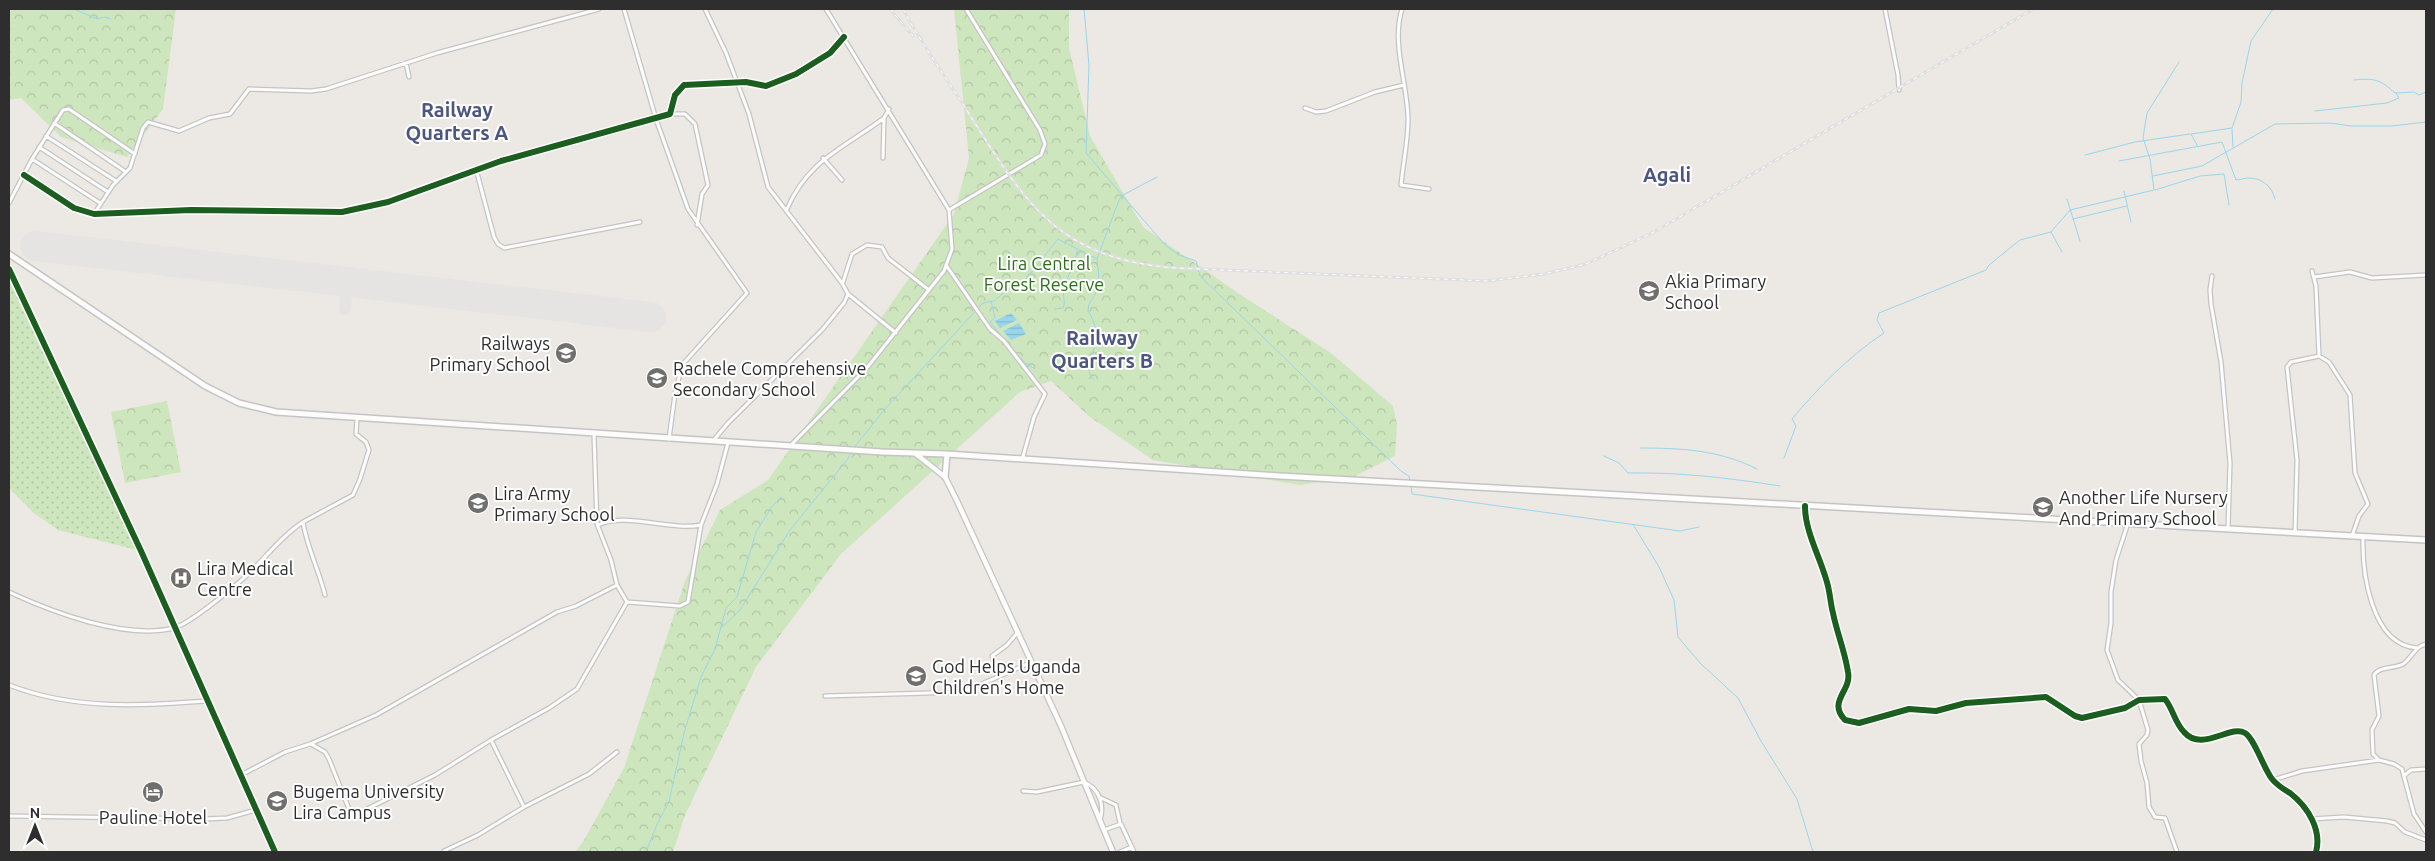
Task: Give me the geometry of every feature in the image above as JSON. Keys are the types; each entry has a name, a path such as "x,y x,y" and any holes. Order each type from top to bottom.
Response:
{"main road":[{"path":"9,254 125,335 219,394 239,403 276,412 728,443 916,454 947,454 1805,506 2426,540"},
{"path":"945,478 947,454"}],"street":[{"path":"94,214 108,192 126,172 136,154 143,128 148,122 179,131 209,118 230,114 249,89 320,90 358,80 406,63 599,9"},
{"path":"624,9 656,119 688,209 697,225 747,292 682,365 675,394 669,439"},
{"path":"705,9 750,114 765,180 842,282 848,294 896,333"},
{"path":"790,446 840,397 896,333 946,265 952,249 949,210 889,109 826,9"},
{"path":"949,210 1041,155 1045,144 1040,130 966,9"},
{"path":"1402,9 1399,22 1399,42 1408,135 1401,185 1429,189"},
{"path":"1885,9 1898,75 1899,90"},
{"path":"670,114 675,95 684,85 746,82 766,86 796,74 834,50 844,37"},
{"path":"406,63 410,76"},
{"path":"1305,108 1321,112 1354,102 1381,90 1404,85"},
{"path":"9,203 32,159 63,110 69,109 136,154"},
{"path":"883,158 884,118 889,109"},
{"path":"24,175 74,208 94,214 191,210 342,212 388,202 476,169 670,114 685,114 695,124 708,185 702,194 697,225"},
{"path":"787,209 799,186 823,158 884,118"},
{"path":"54,123 126,172"},
{"path":"46,136 116,182"},
{"path":"39,147 108,192"},
{"path":"823,158 842,180"},
{"path":"32,159 100,203"},
{"path":"476,169 494,237 498,244 504,248 640,222"},
{"path":"842,282 852,254 867,245 882,247 888,258 929,290"},
{"path":"946,265 990,329 1004,341 1046,394 1034,417 1022,460"},
{"path":"9,269 175,628 275,852"},
{"path":"2312,271 2314,277 2319,356"},
{"path":"2314,277 2350,272 2372,278 2426,275"},
{"path":"2212,276 2210,304 2221,362 2230,463 2228,529"},
{"path":"712,442 715,436 742,408 822,330 844,303 848,294"},
{"path":"2295,533 2297,460 2287,367 2291,362 2319,356 2329,362 2350,395 2355,472 2368,504 2358,516 2352,536"},
{"path":"9,592 44,607 98,625 139,629 175,628 228,591 259,564 286,534 303,522 353,495 369,450 366,442 356,434 357,418"},
{"path":"594,435 598,526 617,585 627,602"},
{"path":"627,602 680,606 688,602 701,525 717,484 728,443"},
{"path":"916,454 945,478 1032,662 1113,852"},
{"path":"1805,506 1806,523 1827,582 1833,615 1848,671 1849,682 1838,702 1839,712 1845,720 1859,723 1909,709 1936,711 1966,703 2046,697 2075,716 2082,718 2125,708 2139,700 2165,699 2181,729 2193,738 2208,739 2239,731 2244,732 2272,780 2301,804 2311,819 2318,834 2316,852"},
{"path":"598,526 612,521 687,526 701,525"},
{"path":"303,522 305,540 320,574 325,595"},
{"path":"2128,523 2116,560 2111,592 2111,623 2107,647 2118,680 2139,700 2148,730 2148,735 2139,744 2138,750 2148,782 2149,807 2155,816 2165,818 2177,852"},
{"path":"2363,537 2365,576 2376,616 2402,644 2417,648"},
{"path":"240,775 285,752 310,744 376,715 557,612 576,606 617,585"},
{"path":"310,744 325,752 349,809 352,812 359,813 435,775 491,740 549,708 577,688 627,602"},
{"path":"992,656 1007,645 1018,631"},
{"path":"2379,760 2373,754 2372,730 2379,716 2374,675 2380,669 2401,665 2410,659 2417,648 2426,644"},
{"path":"824,696 963,692 1032,662"},
{"path":"9,685 35,693 88,704 153,705 207,701"},
{"path":"491,740 524,807"},
{"path":"444,851 478,835 524,807 589,774 617,752"},
{"path":"2272,780 2302,771 2379,760 2394,764 2402,769 2414,814 2426,832"},
{"path":"2404,775 2411,770 2426,769"},
{"path":"1023,792 1037,792 1084,782 1092,786 1099,797 1102,811 1100,820"},
{"path":"1099,797 1116,805 1120,823 1134,852"},
{"path":"9,816 204,819 227,818 256,810"},
{"path":"2311,819 2344,817 2387,821 2395,823 2406,832 2426,840"},
{"path":"1104,830 1120,823"},
{"path":"1120,852 1132,846"}],"green space":[{"path":"9,9 176,9 163,109 127,157 61,137 21,98 9,100"},
{"name":"Lira Central Forest Reserve","path":"954,9 1069,9 1069,48 1090,136 1143,227 1238,293 1331,353 1393,406 1397,424 1395,456 1353,477 1300,485 1153,460 1090,417 1051,381 1020,392 841,554 756,667 685,815 673,852 575,852 583,842 624,768 685,581 720,510 768,480 954,214 969,158"},
{"path":"9,274 77,425 137,550 58,530 34,513 9,488"},
{"path":"167,401 181,472 125,483 111,412"}],"water":[{"path":"1011,313 1017,320 1000,328 995,321"},
{"path":"1019,323 1026,334 1011,340 1003,331"}],"waterway":[{"path":"74,9 97,19 105,17 111,19"},
{"path":"1084,9 1089,65 1086,153 1165,245 1179,255 1196,261 1200,276 1401,471 1409,476 1410,482"},
{"path":"2198,147 2191,134 2232,128 2241,102 2242,83 2251,41 2273,9"},
{"path":"1784,458 1796,426 1792,419 1835,373 1884,333 1877,320 1879,313 1986,270 1989,265 2020,240 2051,232 2070,210 2154,190 2150,159 2143,138 2147,113 2179,62"},
{"path":"2354,80 2376,80 2395,93 2414,92 2419,95 2426,92"},
{"path":"2315,111 2387,103 2399,98 2396,93"},
{"path":"2153,176 2202,166 2275,124 2330,123 2351,126 2392,126 2426,122"},
{"path":"2232,129 2233,147"},
{"path":"2085,155 2135,142 2190,134"},
{"path":"2119,161 2222,142 2236,180 2258,179 2269,187 2275,199"},
{"path":"2155,190 2200,176 2224,174 2229,205"},
{"path":"853,449 884,410 983,303 994,301 1011,287 1021,285 1058,239 1097,259 1119,200 1123,195 1157,177"},
{"path":"2124,191 2131,222"},
{"path":"2067,199 2080,241"},
{"path":"2073,219 2127,206"},
{"path":"2051,232 2062,252"},
{"path":"1055,309 1063,308 1064,289 1077,251"},
{"path":"1093,379 1090,375 1089,364 1096,342 1096,333 1094,323 1088,311 1098,288 1097,260"},
{"path":"991,301 995,318 990,322 1002,337"},
{"path":"1008,344 1025,363 1035,369"},
{"path":"1640,448 1700,451 1729,458 1757,469"},
{"path":"720,629 740,610 790,530 851,453"},
{"path":"1604,456 1619,463 1628,473 1667,473 1704,476 1780,486"},
{"path":"1411,486 1412,494 1680,531 1699,527"},
{"path":"646,852 658,822 669,802 684,733 701,677 715,649 726,608 737,597 756,532 771,508 781,497"},
{"path":"1634,526 1659,567 1674,600 1678,637 1700,663 1738,698 1761,741 1797,799 1813,852"}],"taxiway":[{"path":"345,309 347,282"}],"runway":[{"path":"35,246 651,317"}],"railway":[{"path":"890,9 913,36"},
{"path":"903,9 925,47 987,142 1027,198 1048,220 1072,238 1101,252 1135,262 1176,268 1487,281 1544,274 1586,264 1654,232 2033,9"}],"cycle path":[{"path":"24,175 74,208 94,214 191,210 342,212 388,202 501,161 670,114 675,95 684,85 746,82 766,86 796,74 830,53 844,37"},
{"path":"9,269 141,551 275,852"},
{"path":"1805,506 1807,525 1827,583 1847,665 1847,685 1838,707 1845,720 1859,723 1909,709 1936,711 1966,703 2046,697 2075,716 2082,718 2125,708 2139,700 2165,699 2181,728 2191,738 2207,739 2239,731 2248,736 2272,779 2297,799 2308,812 2317,835 2316,852"}],"place":[{"name":"Akia Primary School","path":"1649,291"},
{"name":"Railways Primary School","path":"566,353"},
{"name":"Rachele Comprehensive Secondary School","path":"657,378"},
{"name":"Lira Army Primary School","path":"478,503"},
{"name":"Another Life Nursery And Primary School","path":"2043,507"},
{"name":"Lira Medical Centre","path":"181,578"},
{"name":"God Helps Uganda Children's Home","path":"916,676"},
{"name":"Pauline Hotel","path":"153,792"},
{"name":"Bugema University Lira Campus","path":"277,801"}],"district":[{"name":"Railway Quarters A","path":"457,120"},
{"name":"Agali","path":"1667,174"},
{"name":"Railway Quarters B","path":"1102,348"}]}
